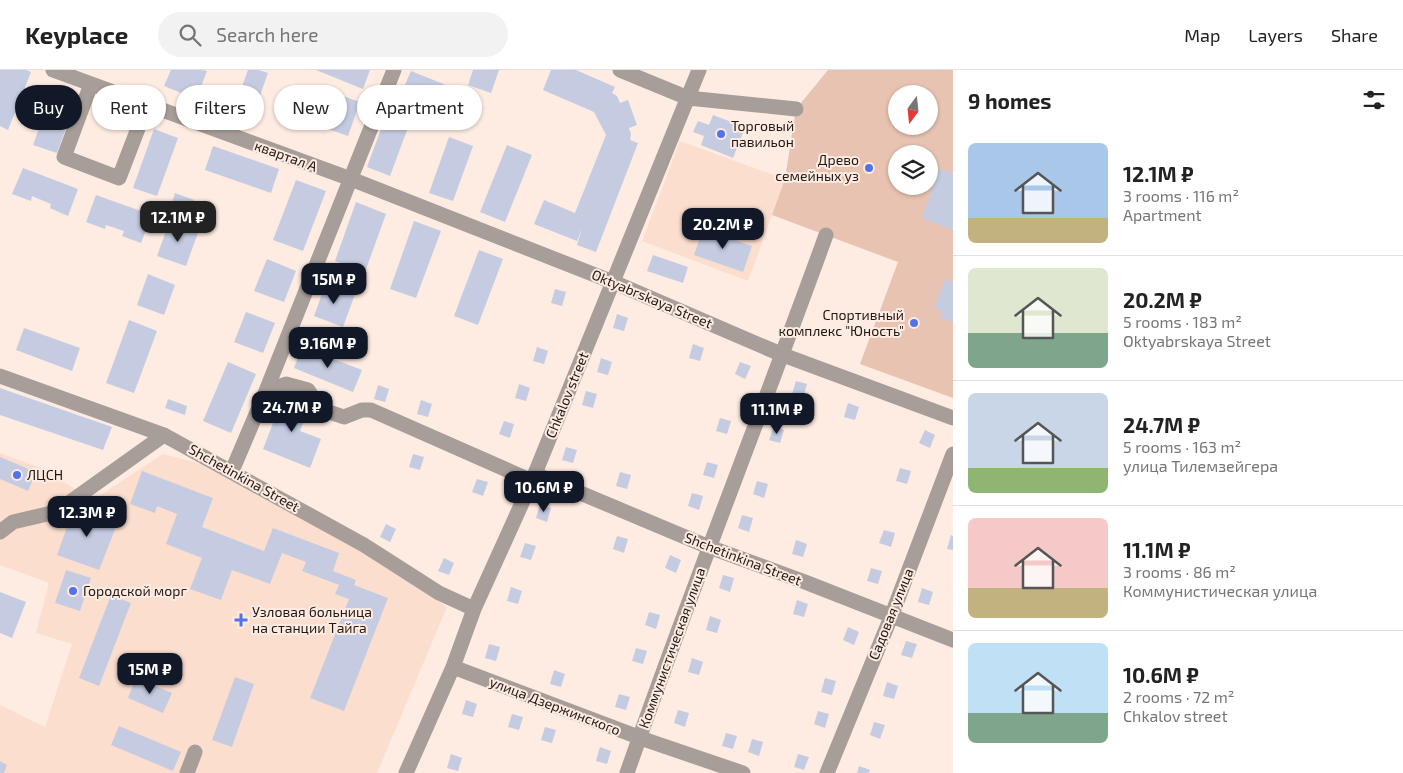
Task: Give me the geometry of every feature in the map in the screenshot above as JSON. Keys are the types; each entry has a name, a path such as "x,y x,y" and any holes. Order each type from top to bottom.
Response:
{"street":[{"name":"квартал А","path":"52,70 91,84"},
{"path":"232,471 266,391 394,70"},
{"path":"620,70 688,98 796,109"},
{"name":"Chkalov street","path":"406,773 453,667 474,609 534,477 699,70"},
{"path":"91,84 64,157 119,178 137,130"},
{"name":"квартал А","path":"166,112 351,180"},
{"name":"Oktyabrskaya Street","path":"351,180 613,282 783,356 953,418"},
{"name":"Коммунистическая улица","path":"627,773 709,547 783,356 826,235"},
{"name":"Shchetinkina Street","path":"0,376 164,435 364,545 439,593 474,609"},
{"name":"Shchetinkina Street","path":"266,391 286,384 308,390 320,409 344,417 362,410 372,410 709,547 953,640"},
{"path":"0,532 13,522 56,512 164,435"},
{"name":"Садовая улица","path":"827,773 891,617 953,454"},
{"name":"улица Дзержинского","path":"453,667 640,738 743,773"},
{"path":"187,773 195,752"}],"shaded area":[{"path":"828,70 953,70 953,398 860,364 898,262 772,215 785,179 796,109"},
{"path":"680,141 785,179 748,281 642,241"},
{"name":"Узловая больница на станции Тайга","path":"0,453 41,468 93,500 163,454 233,472 335,528 447,607 377,773 0,773 0,705 45,727 72,644 36,633 49,583 0,565"}],"building":[{"path":"0,70 26,70 31,72 26,85 15,85 15,112 8,130 0,126"},
{"path":"171,70 207,71 202,85 176,85 176,91 164,85"},
{"path":"248,70 259,70 268,73 264,85 242,85"},
{"path":"316,70 370,70 364,85 357,85 357,87"},
{"path":"473,70 499,70 491,93 482,90 482,85 468,85"},
{"path":"551,70 576,70 615,87 612,93 617,96 620,103 628,100 637,125 629,128 630,140 638,143 596,252 577,245 582,228 577,241 534,224 544,200 575,213 606,135 594,112 543,90"},
{"path":"411,71 446,85 405,85"},
{"path":"347,98 357,101 357,110 348,136 331,130 347,130"},
{"name":"Торговый павильон","path":"713,115 745,127 733,158 701,145 704,136 693,132 698,121 709,125"},
{"path":"38,130 65,130 57,153 33,145"},
{"path":"154,130 178,138 157,196 133,188"},
{"path":"381,130 407,130 390,176 367,167"},
{"path":"449,137 473,146 453,201 429,193"},
{"path":"507,145 532,155 505,222 480,212"},
{"path":"213,146 279,169 271,193 205,170"},
{"path":"23,168 78,189 68,216 50,208 51,204 32,196 31,201 12,194"},
{"path":"939,169 953,173 953,230 922,218 930,195 938,195"},
{"path":"296,180 326,191 303,251 273,240"},
{"path":"175,193 194,200 191,209 172,202"},
{"path":"96,195 152,215 141,243 122,236 124,231 106,225 105,229 86,222"},
{"path":"356,202 386,214 365,272 335,261"},
{"path":"170,220 199,230 186,266 157,256"},
{"path":"414,221 441,231 416,298 390,289"},
{"path":"703,229 752,246 743,272 694,255"},
{"path":"479,250 503,259 478,325 454,316"},
{"path":"653,255 688,267 683,283 647,271"},
{"path":"267,259 296,271 284,302 254,291"},
{"path":"148,274 175,285 164,315 137,305"},
{"name":"Спортивный комплекс \"Юность\"","path":"945,279 953,282 953,322 939,317 942,311 934,308"},
{"path":"326,283 355,294 343,327 314,316"},
{"path":"555,289 566,292 562,306 551,303"},
{"path":"246,312 275,323 263,353 234,342"},
{"path":"617,314 628,318 624,331 613,328"},
{"path":"129,320 157,331 134,393 106,383"},
{"path":"24,328 80,348 72,371 16,350"},
{"path":"693,344 704,348 700,361 689,358"},
{"path":"302,347 362,370 353,392 294,368"},
{"path":"537,347 548,351 544,364 533,361"},
{"path":"601,358 612,362 608,375 597,372"},
{"path":"228,362 256,374 231,433 203,421"},
{"path":"740,362 751,366 745,379 735,374"},
{"path":"796,381 807,384 803,398 792,394"},
{"path":"519,384 530,388 526,401 515,398"},
{"path":"378,385 389,389 385,402 374,399"},
{"path":"0,388 112,427 103,450 0,415"},
{"path":"586,391 597,394 593,408 582,405"},
{"path":"285,392 311,403 300,431 321,439 310,468 263,449"},
{"path":"168,399 187,406 185,415 165,408"},
{"path":"421,400 432,404 428,417 417,414"},
{"path":"848,403 859,407 855,420 844,417"},
{"path":"720,418 731,421 727,434 716,431"},
{"path":"504,421 514,424 510,438 499,434"},
{"path":"774,426 784,430 780,443 769,440"},
{"path":"925,430 935,435 930,448 919,443"},
{"path":"566,447 577,450 573,463 562,460"},
{"path":"413,454 424,457 420,470 409,467"},
{"name":"ЛЦСН","path":"0,457 36,472 28,491 0,479"},
{"path":"707,462 718,465 714,478 703,475"},
{"path":"900,468 911,471 907,484 896,481"},
{"name":"Узловая больница на станции Тайга","path":"142,471 213,498 202,527 264,551 273,528 339,553 333,571 356,580 354,585 388,598 344,711 310,698 349,599 335,594 339,585 302,571 306,562 282,553 270,584 232,570 221,600 190,589 202,558 166,544 177,514 157,506 155,513 130,504"},
{"path":"620,472 631,475 627,489 616,486"},
{"path":"477,479 488,482 483,496 472,492"},
{"path":"757,481 768,484 764,498 753,494"},
{"path":"692,493 703,496 699,510 688,506"},
{"path":"75,505 118,522 99,570 57,555"},
{"path":"540,505 551,508 547,522 536,518"},
{"path":"742,515 753,518 749,532 738,528"},
{"path":"386,524 396,529 390,542 380,537"},
{"path":"884,530 895,533 891,547 879,543"},
{"path":"951,535 953,536 953,550 947,549"},
{"path":"617,536 628,539 624,553 613,549"},
{"path":"796,540 807,544 803,557 792,554"},
{"path":"525,543 536,546 531,560 520,557"},
{"path":"670,555 681,560 676,573 665,568"},
{"path":"444,558 454,563 449,575 438,571"},
{"path":"871,568 882,571 878,584 867,581"},
{"name":"Городской морг","path":"66,570 91,578 80,611 55,603"},
{"path":"723,575 734,578 730,592 719,588"},
{"path":"511,587 522,591 518,604 507,601"},
{"path":"922,588 933,592 929,605 918,602"},
{"path":"0,592 26,602 12,638 0,633"},
{"path":"111,595 131,603 99,686 79,678"},
{"path":"797,600 808,604 804,617 793,614"},
{"path":"649,612 660,615 656,629 645,625"},
{"path":"710,616 721,620 717,633 706,630"},
{"path":"848,627 859,632 854,645 843,640"},
{"path":"906,641 917,644 912,658 901,655"},
{"path":"489,644 500,647 496,661 485,658"},
{"path":"636,648 647,651 643,664 632,661"},
{"path":"692,658 703,662 699,675 688,672"},
{"path":"554,670 565,674 561,687 550,684"},
{"path":"235,677 254,684 232,747 212,740"},
{"path":"136,678 172,693 163,713 128,698"},
{"path":"825,678 836,681 832,695 821,692"},
{"path":"887,682 898,686 894,699 883,696"},
{"path":"619,694 630,697 626,710 615,707"},
{"path":"466,700 477,704 473,717 462,714"},
{"path":"678,710 689,713 685,727 674,723"},
{"path":"818,711 829,714 825,728 814,724"},
{"path":"512,714 523,717 519,730 508,727"},
{"path":"874,722 885,725 880,739 870,735"},
{"path":"119,726 181,752 173,771 111,745"},
{"path":"545,727 556,730 552,743 541,740"},
{"path":"726,733 737,736 733,749 722,746"},
{"path":"752,739 763,742 759,756 748,752"},
{"path":"600,747 611,751 607,764 596,761"},
{"path":"451,754 462,758 458,771 447,768"},
{"path":"798,754 809,757 804,770 794,767"},
{"path":"0,761 7,765 4,773 0,773"},
{"path":"859,766 870,770 869,773 857,773"}],"place":[{"name":"Торговый павильон","path":"721,134"},
{"name":"Древо семейных уз","path":"869,168"},
{"name":"Спортивный комплекс \"Юность\"","path":"914,323"},
{"name":"ЛЦСН","path":"17,475"},
{"name":"Городской морг","path":"73,591"},
{"name":"Узловая больница на станции Тайга","path":"241,620"}]}
